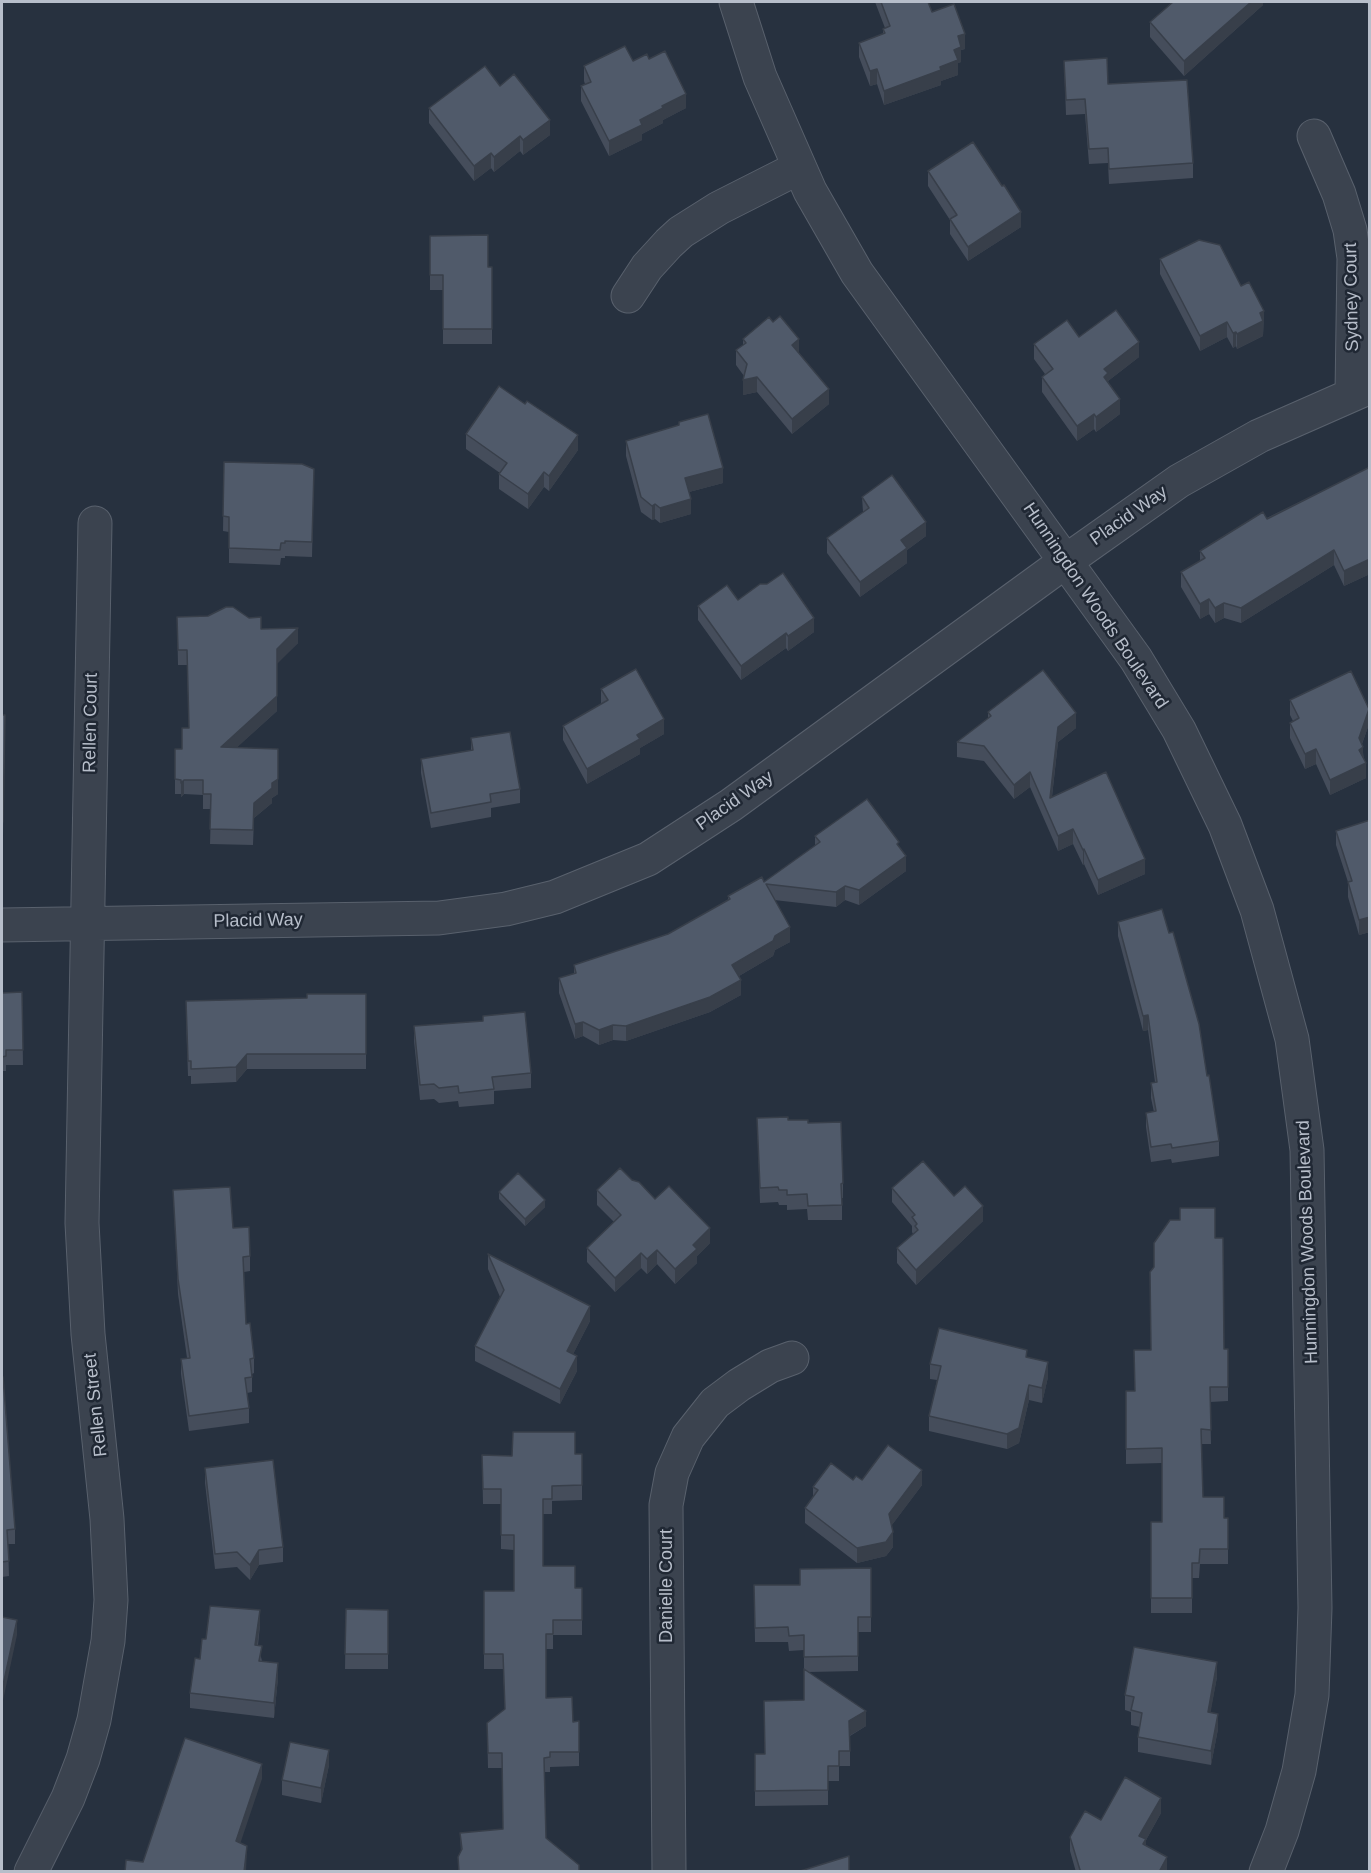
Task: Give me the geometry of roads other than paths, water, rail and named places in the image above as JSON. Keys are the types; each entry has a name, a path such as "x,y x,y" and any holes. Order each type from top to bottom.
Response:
{"street":[{"name":"Hunningdon Woods Boulevard","path":"736,2 760,77 798,168 857,273 1136,659 1179,730 1226,825 1257,910 1293,1039 1308,1150 1315,1608 1312,1695 1299,1771 1282,1831 1266,1872"},
{"name":"Sydney Court","path":"1314,136 1339,194 1350,231 1354,258 1361,390"},
{"path":"628,296 647,267 681,232 719,208 798,168"},
{"name":"Placid Way","path":"2,925 439,918 506,909 555,897 648,859 731,805 1179,481 1258,436 1361,390"},
{"name":"Rellen Court","path":"87,924 95,523"},
{"name":"Rellen Street","path":"31,1872 68,1798 83,1760 94,1720 108,1641 110,1610 107,1519 88,1334 82,1223 87,924"},
{"name":"Danielle Court","path":"669,1872 666,1505 672,1473 688,1437 715,1403 770,1366 792,1358"}]}
